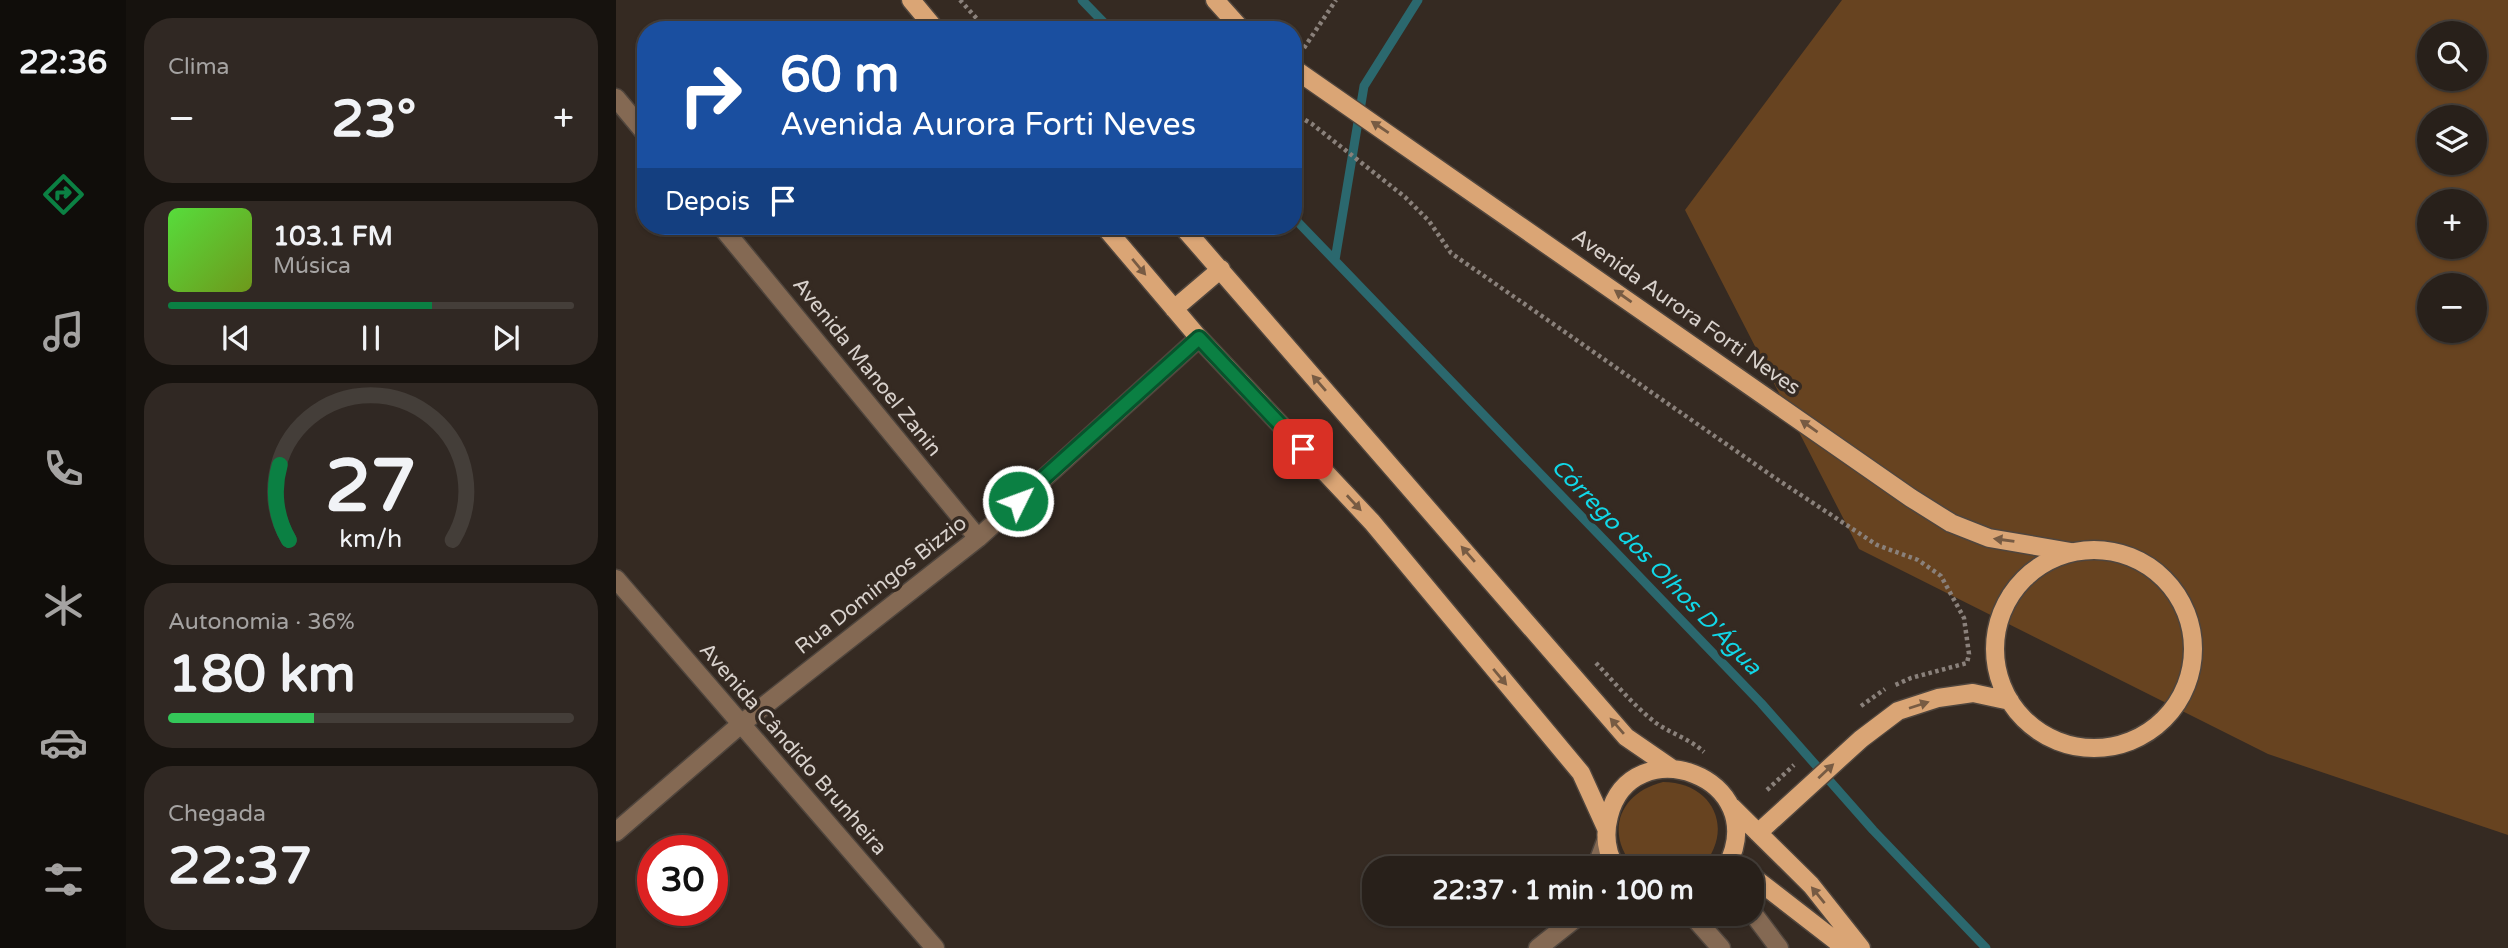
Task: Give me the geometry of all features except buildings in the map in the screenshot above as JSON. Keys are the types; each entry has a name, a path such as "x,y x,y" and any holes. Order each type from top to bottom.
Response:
{"main road":[{"path":"911,0 928,21"},
{"path":"1215,0 1234,21"},
{"name":"Avenida Aurora Forti Neves","path":"1302,65 1328,92 1911,498 1951,523 1989,538 2071,552"},
{"path":"1112,235 1199,338 1372,522 1581,773 1606,834 1610,856"},
{"path":"1190,235 1626,737 1671,768"},
{"path":"1174,309 1221,269"},
{"path":"2112,551 2151,567 2179,596 2193,635 2190,676 2182,696 2155,727 2127,741 2097,747 2076,746 2056,740 2038,730 2022,717 2010,701 1996,662 1995,641 2003,611 2018,584 2034,570 2071,552 2112,551"},
{"path":"1758,833 1861,739 1898,712 1938,698 1973,693 2010,701"},
{"path":"1606,834 1615,801 1634,779 1651,771 1671,768 1689,771 1705,778 1811,885 1861,948"},
{"path":"1729,805 1736,832 1734,856"},
{"path":"1764,885 1845,948"}],"street":[{"path":"616,98 637,123"},
{"name":"Avenida Manoel Zanin","path":"728,235 978,538"},
{"name":"Rua Domingos Bizzio","path":"616,832 741,724 978,538 1199,338"},
{"name":"Avenida Cândido Brunheira","path":"616,579 936,948"},
{"path":"1600,856 1606,834"},
{"path":"1538,948 1565,926"},
{"path":"1702,926 1721,948"},
{"path":"1762,926 1779,948"}],"path":[{"path":"960,0 979,21"},
{"path":"1302,52 1336,0"},
{"path":"1302,118 1405,197 1429,221 1451,253 1786,486 1877,545 1918,560 1941,576 1964,618 1969,654 1967,663 1911,678 1878,692 1853,713"}],"shaded area":[{"path":"1842,0 2508,0 2508,835 2268,754 1859,549 1685,210"},
{"path":"1663,782 1680,784 1695,790 1706,799 1718,824 1717,839 1709,856 1626,856 1620,841 1621,816 1636,795"}],"waterway":[{"name":"Córrego dos Olhos D'Água","path":"1082,0 1102,21"},
{"path":"1335,260 1364,86 1418,0"},
{"name":"Córrego dos Olhos D'Água","path":"1302,226 1761,703 1873,830 1986,948"}],"route":[{"path":"1018,501 1199,338 1303,449"}]}
